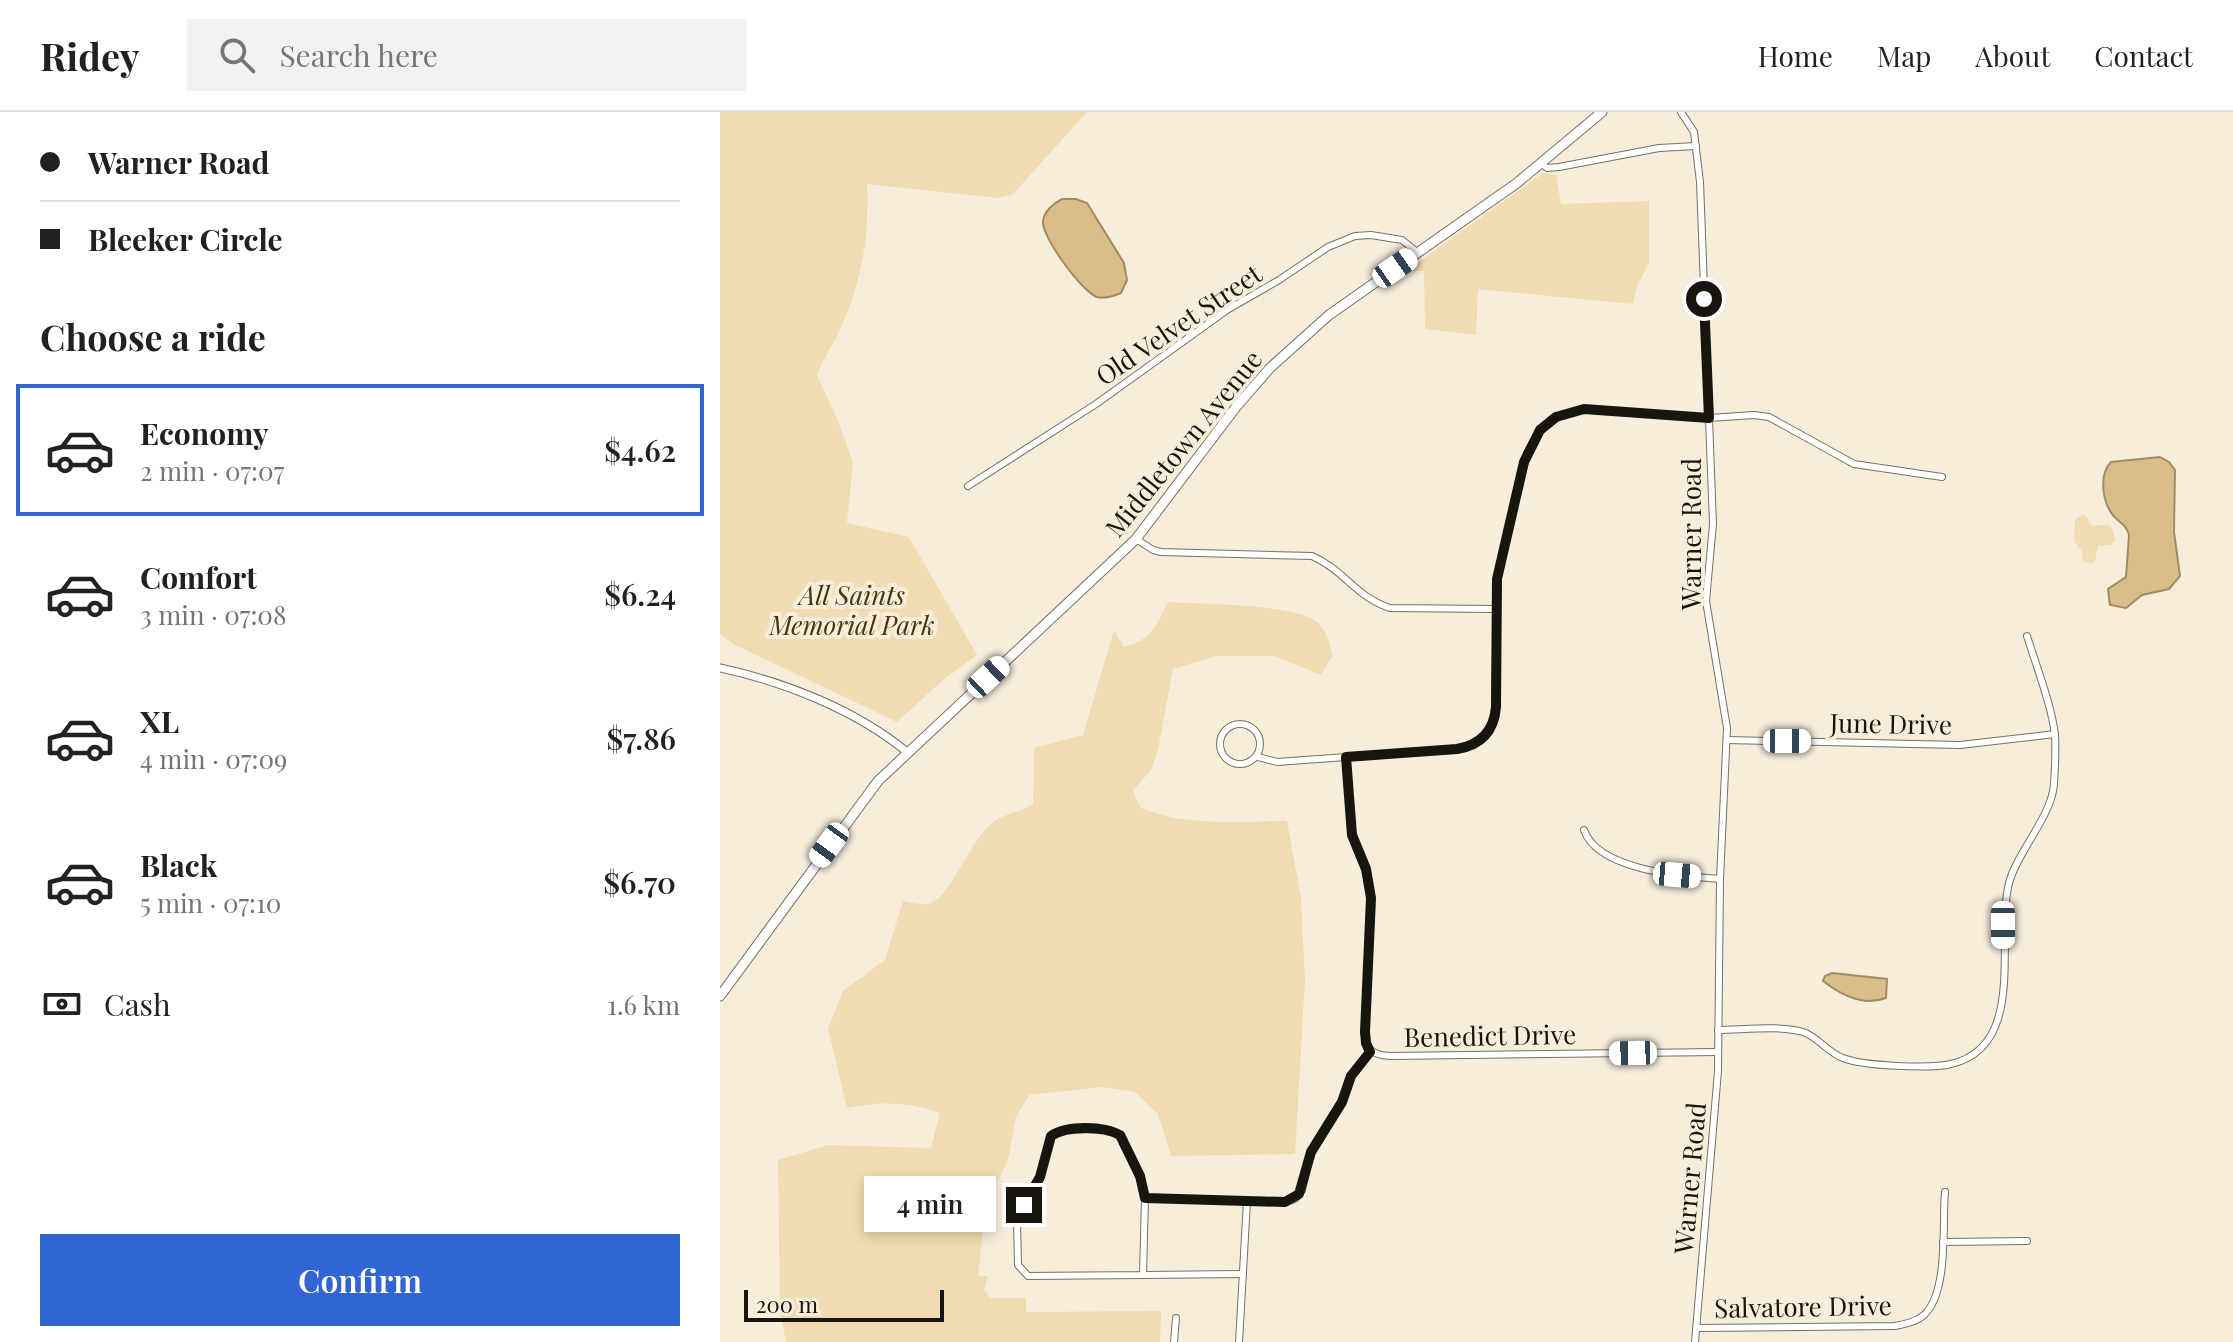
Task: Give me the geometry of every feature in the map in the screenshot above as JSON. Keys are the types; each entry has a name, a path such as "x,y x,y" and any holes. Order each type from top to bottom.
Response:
{"main road":[{"name":"Middletown Avenue","path":"720,996 857,807 907,752 1136,539 1236,407 1270,368 1329,315 1542,164 1602,112"}],"street":[{"name":"Warner Road","path":"1681,112 1694,132 1700,182 1713,524 1706,601 1727,728 1720,879 1718,1052 1695,1342"},
{"path":"1542,164 1547,168 1559,167 1659,148 1696,146"},
{"name":"Old Velvet Street","path":"968,486 1096,404 1227,310 1328,247 1355,236 1371,235 1402,240 1417,252"},
{"path":"1258,757 1261,747 1254,730 1236,725 1225,730 1220,741 1224,756 1231,762 1242,764 1258,757 1277,762 1457,749 1474,745 1483,738 1493,724 1496,707 1497,579 1524,462 1534,439 1548,422 1565,413 1584,409 1709,418 1769,417 1854,464 1942,477"},
{"path":"1136,539 1161,552 1312,556 1329,563 1375,604 1390,608 1495,609"},
{"path":"1718,1030 1801,1031 1843,1059 1854,1062 1936,1067 1966,1060 1980,1049 2000,1020 2003,925 2010,881 2054,788 2055,734 2027,636"},
{"path":"720,668 817,700 880,733 907,752"},
{"name":"June Drive","path":"1727,740 1960,745 2055,734"},
{"name":"Benedict Drive","path":"1346,757 1352,835 1366,869 1371,898 1365,1032 1370,1052 1377,1056 1718,1052"},
{"path":"1584,830 1594,848 1643,870 1720,879"},
{"path":"1145,1198 1285,1202 1299,1194 1311,1152 1342,1102 1351,1076 1370,1052"},
{"path":"1143,1275 1145,1198 1140,1176 1120,1135 1103,1130 1062,1130 1055,1133 1048,1142 1040,1177 1018,1216 1018,1265 1028,1276 1143,1275 1243,1274"},
{"name":"Salvatore Drive","path":"1697,1328 1895,1326 1911,1322 1925,1314 1938,1287 1945,1192"},
{"path":"1239,1342 1247,1201"},
{"path":"1943,1242 2027,1241"},
{"path":"1174,1342 1176,1318"}],"green space":[{"name":"All Saints Memorial Park","path":"720,112 1087,112 1013,194 998,198 867,184 867,224 858,280 846,317 817,375 853,463 847,523 909,537 977,655 943,680 897,722 735,645 720,634"},
{"path":"1543,173 1556,175 1561,204 1649,201 1649,263 1637,286 1633,304 1478,289 1476,335 1425,329 1424,271 1406,271"},
{"path":"2082,515 2092,526 2108,526 2114,534 2115,540 2111,545 2098,546 2092,563 2083,562 2082,552 2074,541 2075,520"},
{"path":"1168,602 1269,608 1306,616 1317,622 1326,633 1330,646 1332,656 1321,675 1274,656 1216,656 1173,669 1158,750 1151,770 1133,791 1140,807 1174,818 1212,822 1287,821 1301,898 1305,981 1295,1154 1171,1156 1158,1114 1135,1092 1102,1087 1029,1095 1016,1117 1008,1160 985,1214 978,1276 988,1276 984,1290 990,1298 1026,1298 1026,1312 1161,1311 1160,1342 786,1342 780,1310 778,1160 828,1145 931,1148 940,1113 894,1104 847,1108 828,1029 843,991 885,960 903,901 928,904 936,900 952,881 976,841 993,822 1033,804 1034,748 1083,735 1114,630 1124,647 1140,641 1156,625"}],"shaded area":[{"path":"1062,199 1087,203 1124,263 1127,280 1121,293 1103,298 1090,293 1056,251 1044,229 1043,218 1052,205"},
{"path":"2160,457 2175,470 2174,532 2180,576 2169,589 2142,595 2126,608 2110,605 2108,589 2126,577 2129,535 2106,502 2103,487 2107,467 2111,462"},
{"path":"1832,973 1887,979 1886,998 1869,1001 1845,995 1823,981 1825,976"}],"route":[{"path":"1024,1205 1040,1177 1051,1136 1062,1130 1103,1130 1120,1135 1140,1176 1145,1198 1285,1202 1299,1194 1316,1142 1342,1102 1351,1076 1370,1052 1365,1032 1371,898 1366,869 1352,835 1346,757 1467,748 1487,733 1493,724 1496,707 1497,579 1527,453 1534,439 1556,417 1584,409 1709,418 1704,299"}]}
